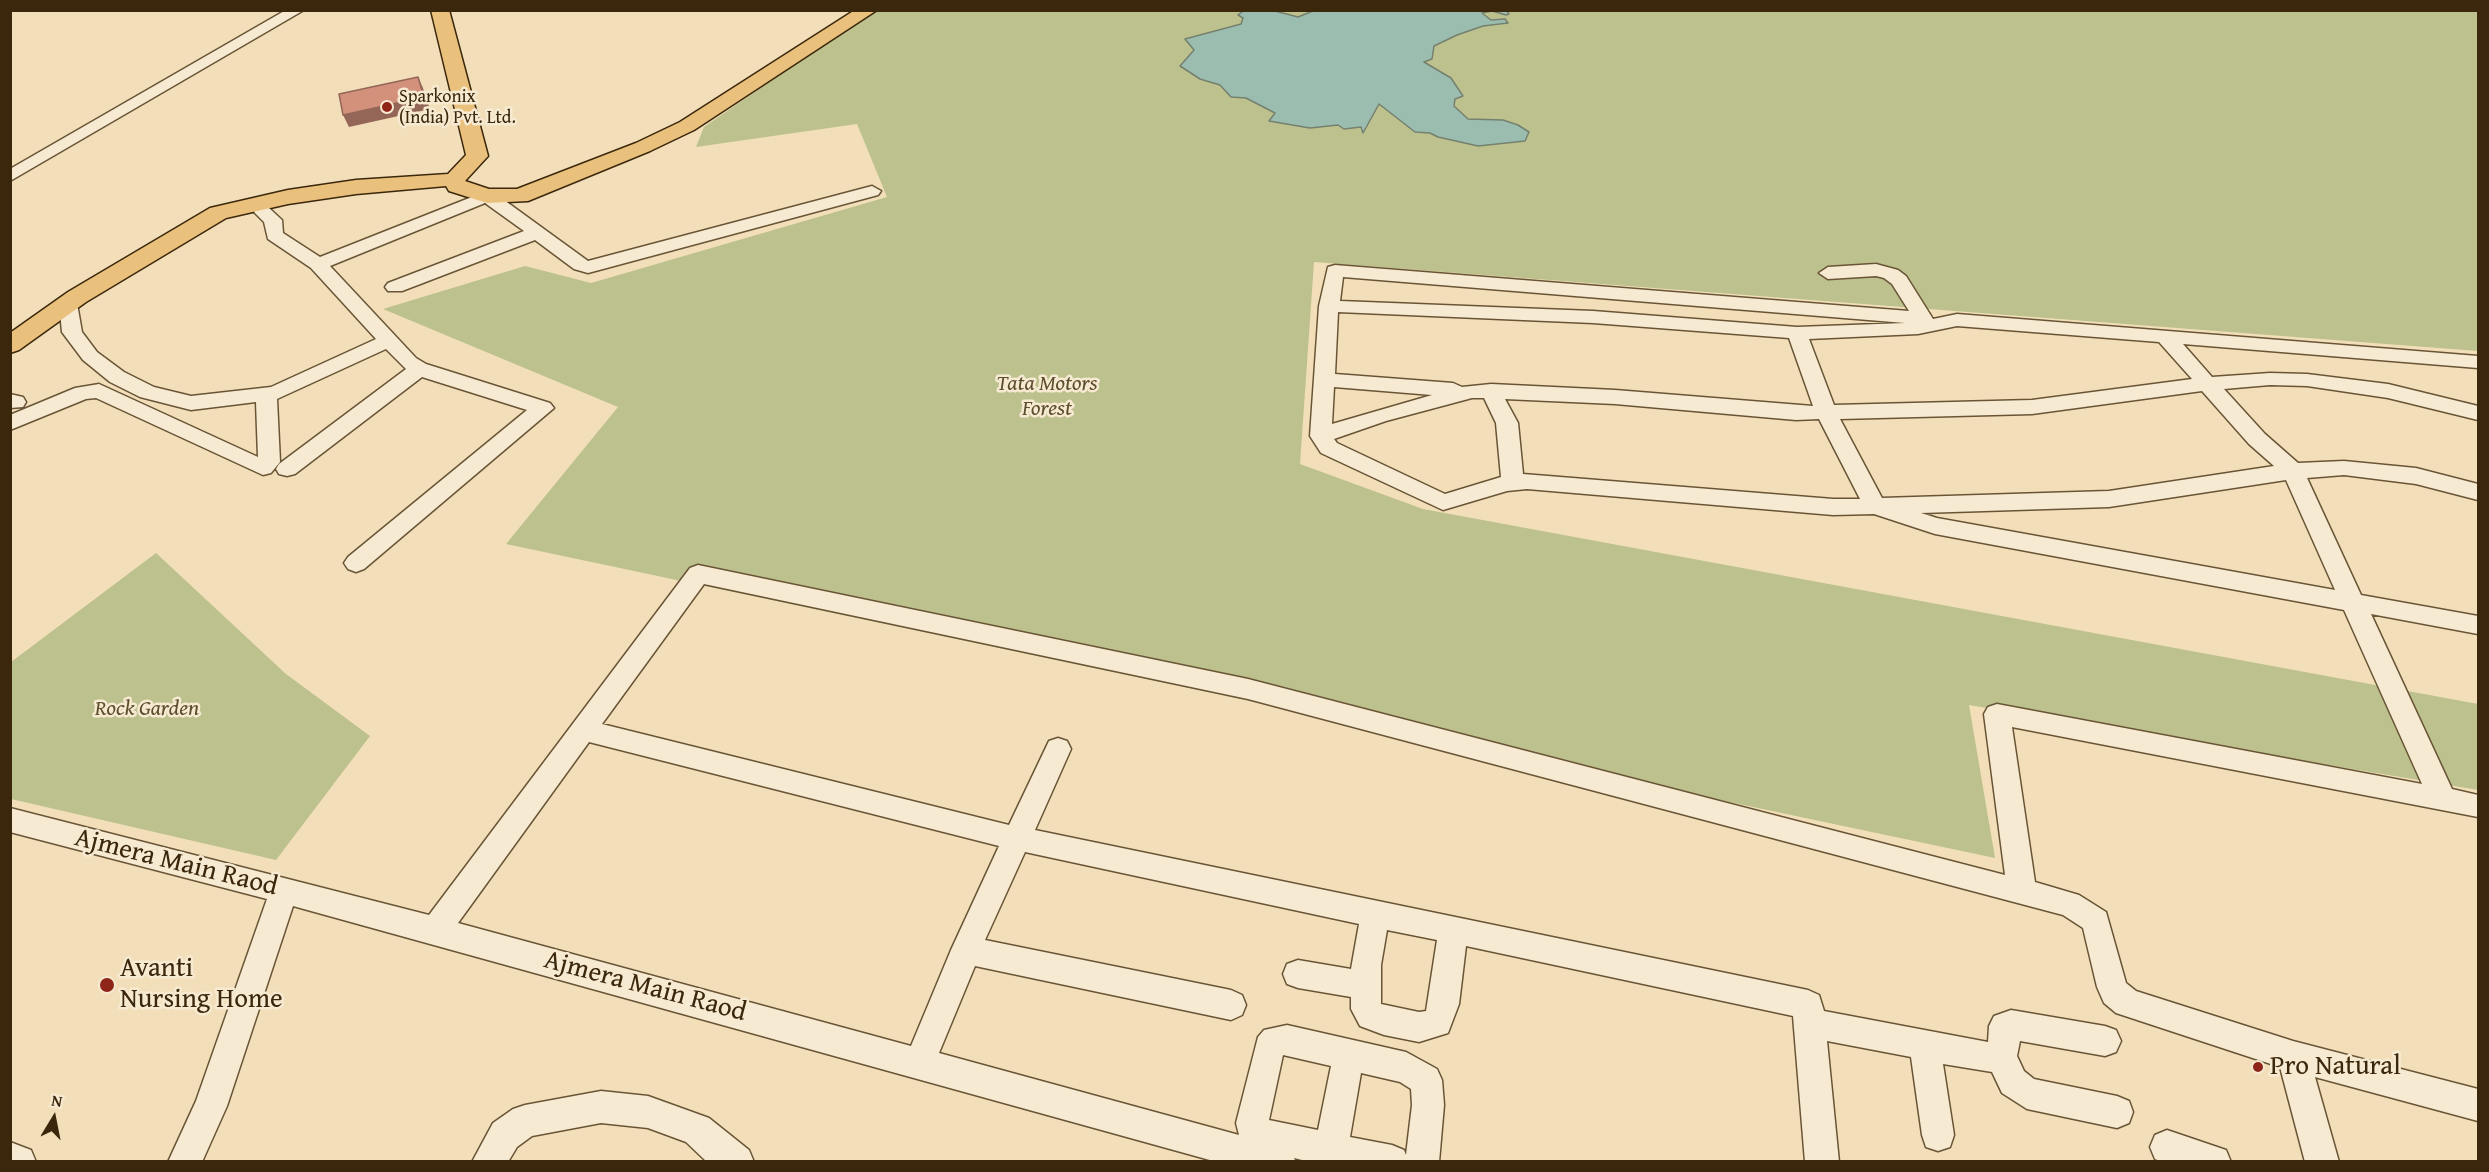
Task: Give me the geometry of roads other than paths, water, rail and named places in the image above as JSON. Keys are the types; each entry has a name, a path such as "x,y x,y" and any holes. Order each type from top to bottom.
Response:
{"main road":[{"path":"199,224 349,196 450,183 477,156 440,10"},
{"path":"804,50 858,10"},
{"path":"10,345 69,302 218,213 288,197 356,187 450,183 486,196 520,196 673,133 868,10"}],"street":[{"path":"10,176 297,10"},
{"path":"318,264 486,196 581,265 596,267 872,191"},
{"path":"263,212 273,220 274,235 318,264 388,341 419,369 543,408 356,562"},
{"path":"395,287 536,233"},
{"path":"1828,273 1876,270 1890,274 1899,280 1925,322"},
{"path":"2478,362 1957,320 1925,322 1335,271 1329,306 1321,436 1329,448 1443,502 1514,482 1778,504 1875,506 2109,499 2293,471 2366,468 2416,476 2478,492"},
{"path":"69,302 72,332 90,356 117,377 147,392 191,403 266,395 286,389 388,341"},
{"path":"1329,306 1593,317 1797,333 1918,328 1925,322"},
{"path":"1797,333 1826,413 1875,506 1935,526 2478,625"},
{"path":"2165,337 2257,439 2293,471 2443,800"},
{"path":"287,469 419,369"},
{"path":"1324,380 1615,397 1756,411 1826,413 2032,407 2205,384 2270,379 2347,384 2388,391 2478,413"},
{"path":"10,423 82,393 99,391 263,468 269,462 266,395"},
{"path":"1321,436 1378,416 1482,391"},
{"path":"1482,391 1507,423 1514,482"},
{"path":"435,930 698,574 1248,689 2069,904 2090,915 2100,933 2112,987 2120,999 2293,1056 2478,1105"},
{"path":"2022,891 1997,714 2478,806"},
{"path":"583,730 1019,839 1808,1005 1822,1161"},
{"path":"920,1062 966,950 1058,750"},
{"name":"Ajmera Main Raod","path":"10,820 435,930 1279,1161"},
{"path":"185,1161 211,1106 285,891"},
{"path":"1375,914 1366,965 1366,1009 1371,1016 1419,1027 1437,1023 1444,1004 1453,930"},
{"path":"966,950 1231,1005"},
{"path":"1298,974 1367,986"},
{"path":"1810,1023 1988,1057 2001,1056"},
{"path":"2001,1056 2004,1050 2005,1026 2011,1024 2105,1041"},
{"path":"1392,1161 1331,1156 1262,1135 1254,1130 1252,1123 1269,1048 1275,1041 1287,1040 1406,1068 1426,1080 1428,1105 1422,1161"},
{"path":"1925,1046 1938,1135"},
{"path":"1331,1156 1348,1054"},
{"path":"2001,1056 2013,1082 2027,1093 2117,1112"},
{"path":"2293,1056 2322,1161"},
{"path":"489,1161 505,1135 525,1121 601,1107 648,1112 697,1130 724,1155 737,1161"},
{"path":"2167,1146 2214,1161"},
{"path":"10,1159 19,1161"}],"place":[{"name":"Sparkonix (India) Pvt. Ltd.","path":"387,107"},
{"name":"Avanti Nursing Home","path":"107,985"},
{"name":"Pro Natural","path":"2258,1067"}],"park label":[{"name":"Tata Motors Forest","path":"1047,396"},
{"name":"Rock Garden","path":"147,709"}]}
